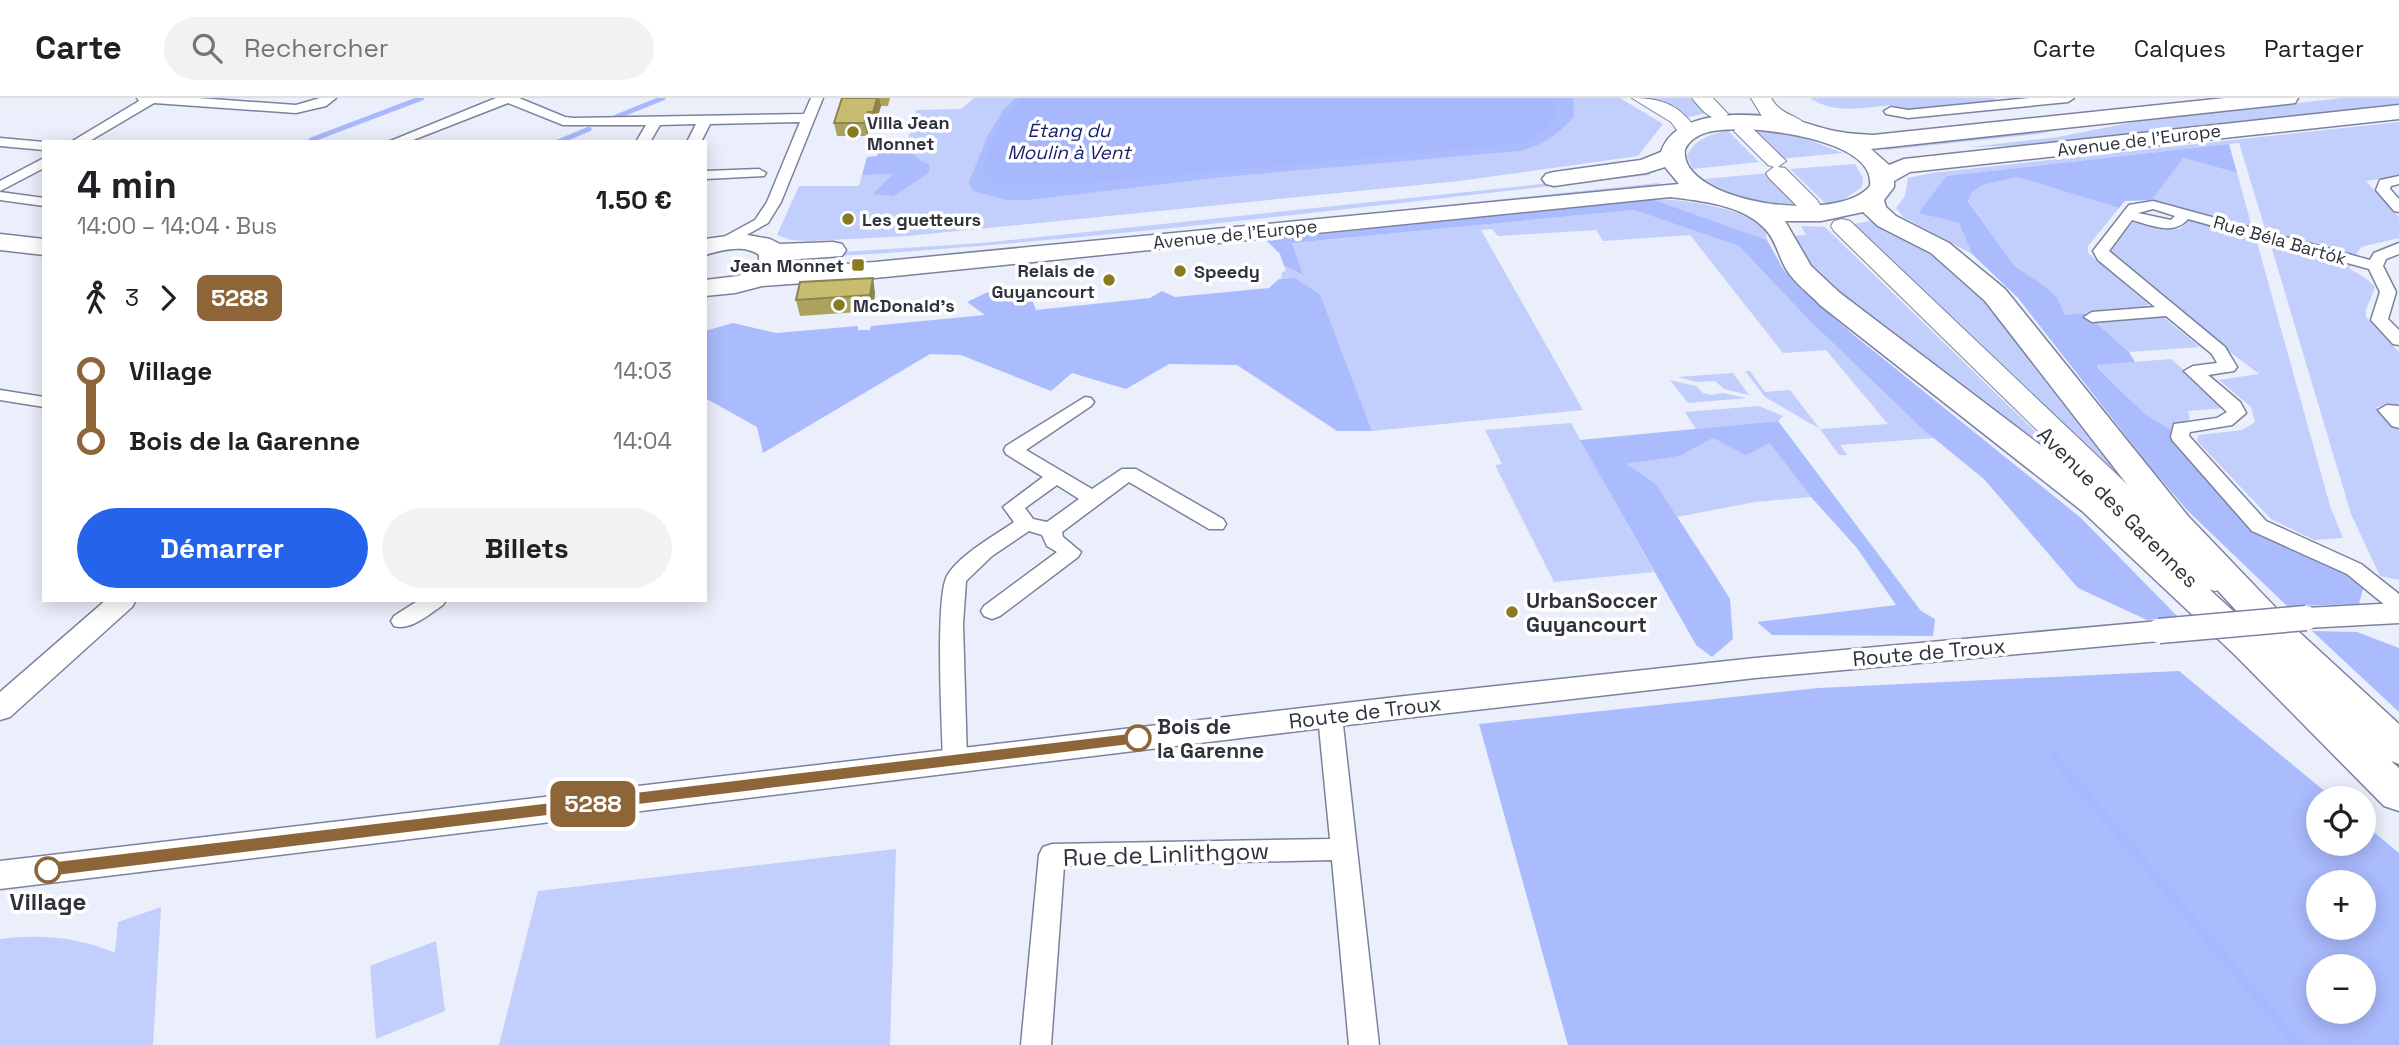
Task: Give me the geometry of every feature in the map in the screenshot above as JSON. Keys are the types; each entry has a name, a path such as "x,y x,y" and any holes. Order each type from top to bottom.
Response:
{"main road":[{"path":"1643,98 1678,118 1689,132"},
{"name":"Avenue des Garennes","path":"1702,98 1727,118 1825,215 2159,532 2280,635 2399,748"},
{"path":"1761,98 1770,114 1798,127"},
{"name":"Avenue de l'Europe","path":"1832,137 1857,143 1873,142 2287,98"},
{"name":"Avenue de l'Europe","path":"1751,207 1786,213 1842,212 1878,189 1904,166 2399,111"},
{"path":"1728,122 1762,122 1798,127 1832,137 1866,156 1878,167 1874,209 1887,221 1940,248 1995,295 2176,524 2280,635 2094,503 1830,299 1799,269 1787,238 1776,223 1751,207 1713,195 1683,175 1672,156 1673,147 1689,132 1728,122"},
{"name":"Avenue de l'Europe","path":"715,245 762,239 780,252 915,246 1126,227 1531,182 1646,166 1672,156"},
{"name":"Avenue de l'Europe","path":"707,288 727,288 757,278 902,268 1670,190 1713,195"},
{"path":"0,220 42,226"},
{"path":"757,278 772,263 772,255 762,239"},
{"path":"0,242 42,247"},
{"name":"Avenue des Garennes","path":"2280,635 2399,794"}],"street":[{"path":"143,98 296,109 330,98"},
{"path":"81,140 153,98"},
{"path":"400,140 508,98 563,121 808,118"},
{"path":"762,239 774,202 817,98"},
{"path":"1891,111 1908,114 2068,98"},
{"path":"695,140 705,120"},
{"path":"644,140 655,121"},
{"path":"0,142 42,146"},
{"path":"0,187 42,163"},
{"path":"707,175 759,173"},
{"path":"2399,180 2385,183 2383,190 2399,208"},
{"path":"0,196 42,202"},
{"name":"Rue Béla Bartók","path":"2375,266 2153,205 2134,208 2101,251 2104,257 2219,351 2228,367 2193,371 2234,406 2237,413 2232,419 2220,423 2192,424 2181,428 2180,437 2259,526 2354,569 2399,605"},
{"path":"2399,248 2380,256 2375,266 2388,292 2379,320 2399,340"},
{"path":"2092,317 2169,311"},
{"path":"0,396 42,402"},
{"path":"1086,402 1013,450 1092,498"},
{"path":"2399,411 2387,410 2399,422"},
{"path":"1051,530 1129,473 1216,524"},
{"path":"1051,530 1026,524 1013,507 1057,476"},
{"path":"955,760 953,624 956,579 985,551 1026,524"},
{"path":"992,611 1071,552 1054,541 1051,530"},
{"path":"0,709 120,602"},
{"path":"402,621 432,602"},
{"name":"Route de Troux","path":"0,875 955,760 1755,668 2159,631 2280,635 2399,613"},
{"path":"1330,716 1364,1045"},
{"name":"Rue de Linlithgow","path":"1036,1045 1052,855 1343,849"}],"shaded area":[{"path":"974,98 1620,98 1663,124 1638,156 1459,181 908,236 811,241 791,240 777,235 799,186 859,186 862,175 881,174 902,162 916,110 961,109"},
{"path":"1016,98 1021,98 1000,122 997,186 1073,185 1526,144 1557,111 1549,98 1573,98 1574,117 1550,138 1519,151 1223,177 1028,200 1007,200 973,191 969,182 988,135 1004,109"},
{"path":"1649,98 1690,98 1705,113 1686,118"},
{"path":"1810,98 1994,98 1998,101 1902,111 1893,105 1830,107"},
{"path":"2342,98 2399,98 2399,109 2044,145 1970,147 2058,137 2139,121"},
{"path":"2399,122 2399,176 2366,181 2399,217 2399,238 2361,247 2354,258 2266,232 2239,143 1946,176 1920,213 1959,223 1972,254 1903,217 1896,208 1905,196 1908,178 1932,173"},
{"path":"2066,128 2039,134 1886,150 1881,146"},
{"path":"1749,130 1796,135 1843,153 1778,159"},
{"path":"1728,131 1759,162 1693,169 1687,157 1694,146 1709,136"},
{"path":"915,137 911,152 922,162 929,164 929,173 893,196 873,194 893,174 862,175 867,157 877,156 880,148 877,140"},
{"path":"2229,144 2237,173 2183,158 2152,200 2125,201 2119,208 2018,177 1983,185 1972,192 1968,201 2014,266 2057,297 2065,315 2085,313 2129,352 2135,362 2097,365 2098,368 2145,414 2180,435 2247,526 2343,573 2363,589 2359,604 2287,606 2188,511 2151,468 2018,298 1972,254 1959,223 1919,213 1946,176"},
{"path":"2182,158 2237,173 2252,227 2152,200"},
{"path":"1855,164 1863,178 1862,187 1843,200 1826,204 1790,169"},
{"path":"1646,170 1651,175 1121,233 908,251 802,258 795,255 982,243 1533,185"},
{"path":"1770,173 1804,206 1752,199 1704,179"},
{"path":"2019,177 2119,208 2088,246 2088,253 2148,304 2145,308 2065,315 2057,297 2014,267 1968,200 1972,192 1983,185"},
{"path":"1658,183 1662,187 1616,189 1025,252 1009,251"},
{"path":"1652,199 1695,203 1741,215 1765,228 1767,240"},
{"path":"1652,199 1767,240 1783,269 1802,290 2081,518 2178,617 2147,620 2078,588 1984,479 1925,431 1807,318 1739,246 1634,210 1292,243 1303,275 1284,266 1280,254 1266,240"},
{"path":"1634,210 1739,246 1807,318 1935,438 1840,445 1847,455 1839,455 1820,429 1888,424 1826,350 1783,353 1690,235 1603,241 1596,230 1498,236 1492,229 1481,230 1583,410 1372,431 1320,294 1295,278 1281,279 1282,272 1286,271 1284,266 1302,275 1292,243"},
{"path":"2190,219 2255,235 2330,506 2343,538 2314,540 2271,519 2197,441 2199,435 2242,430 2255,422 2251,407 2219,380 2259,374 2144,286 2110,252 2134,221 2180,229"},
{"path":"1873,220 1943,257 1988,301 2163,525 1850,225"},
{"path":"1801,226 1825,227 2133,527 1803,264 1793,236 1806,235"},
{"path":"2269,239 2352,264 2349,268 2375,287 2366,317 2399,352 2399,405 2376,407 2399,431 2399,580 2380,576 2351,514"},
{"path":"1295,278 1320,294 1372,431 1337,431 1237,365 1169,364 1126,389 1072,373 1051,391 961,355 930,354 763,453 757,427 707,399 707,330 733,323 776,333 858,326 858,330 870,330 871,326 985,315 967,302 988,292 1028,289 1036,310 1150,298 1162,291 1175,297 1269,288 1279,279"},
{"path":"2157,315 2200,347 2129,352 2093,320"},
{"path":"2171,359 2227,408 2188,411 2190,419 2177,425 2177,433 2145,414 2096,365"},
{"path":"1745,371 1750,371 1765,392 1790,390 1820,429 1765,397"},
{"path":"1733,373 1749,395 1724,389 1715,381 1697,382 1678,377"},
{"path":"1670,380 1696,386 1703,393 1711,395 1723,393 1746,398 1688,403"},
{"path":"1759,406 1783,416 1778,421 1696,429 1685,412"},
{"path":"1778,421 1921,611 1935,619 1933,636 1772,635 1757,622 1896,605 1857,548 1811,497 1770,443 1746,455 1713,438 1680,456 1626,464 1655,483 1730,599 1733,639 1712,657 1696,645 1580,440"},
{"path":"1571,423 1654,572 1554,582 1495,465 1502,464 1485,430"},
{"path":"1713,438 1746,454 1770,442 1811,497 1755,502 1677,517 1655,483 1625,464 1680,456"},
{"path":"2312,631 2357,632 2399,648 2399,712"},
{"path":"2179,671 2318,786 2306,786 2306,856 2376,856 2376,834 2399,853 2399,1045 1568,1045 1479,724 1818,688"},
{"path":"896,849 890,1045 499,1045 538,891"},
{"path":"161,907 153,1045 0,1045 0,939 58,938 87,943 115,953 118,922"},
{"path":"436,941 445,1011 376,1039 370,966"}],"water":[{"name":"Étang du Moulin à Vent","path":"1021,98 1549,98 1557,111 1548,125 1526,144 1073,185 997,186 982,168 1000,122"}],"building":[{"path":"842,98 877,98 873,112 868,112 864,123 834,123"},
{"path":"873,278 870,295 796,300 800,282"}],"waterway":[{"path":"311,140 422,98"},
{"path":"616,117 663,98"},
{"path":"563,140 589,129"},
{"path":"2054,757 2298,1045"}],"bus line":[{"name":"5288","path":"48,870 1138,738"}],"place":[{"name":"Villa Jean Monnet","path":"853,132"},
{"name":"Les guetteurs","path":"848,219"},
{"name":"Jean Monnet","path":"858,265"},
{"name":"Speedy","path":"1180,271"},
{"name":"Relais de Guyancourt","path":"1109,280"},
{"name":"McDonald's","path":"839,305"},
{"name":"UrbanSoccer Guyancourt","path":"1512,612"},
{"name":"Bois de la Garenne","path":"1138,738"},
{"name":"Village","path":"48,870"}]}
